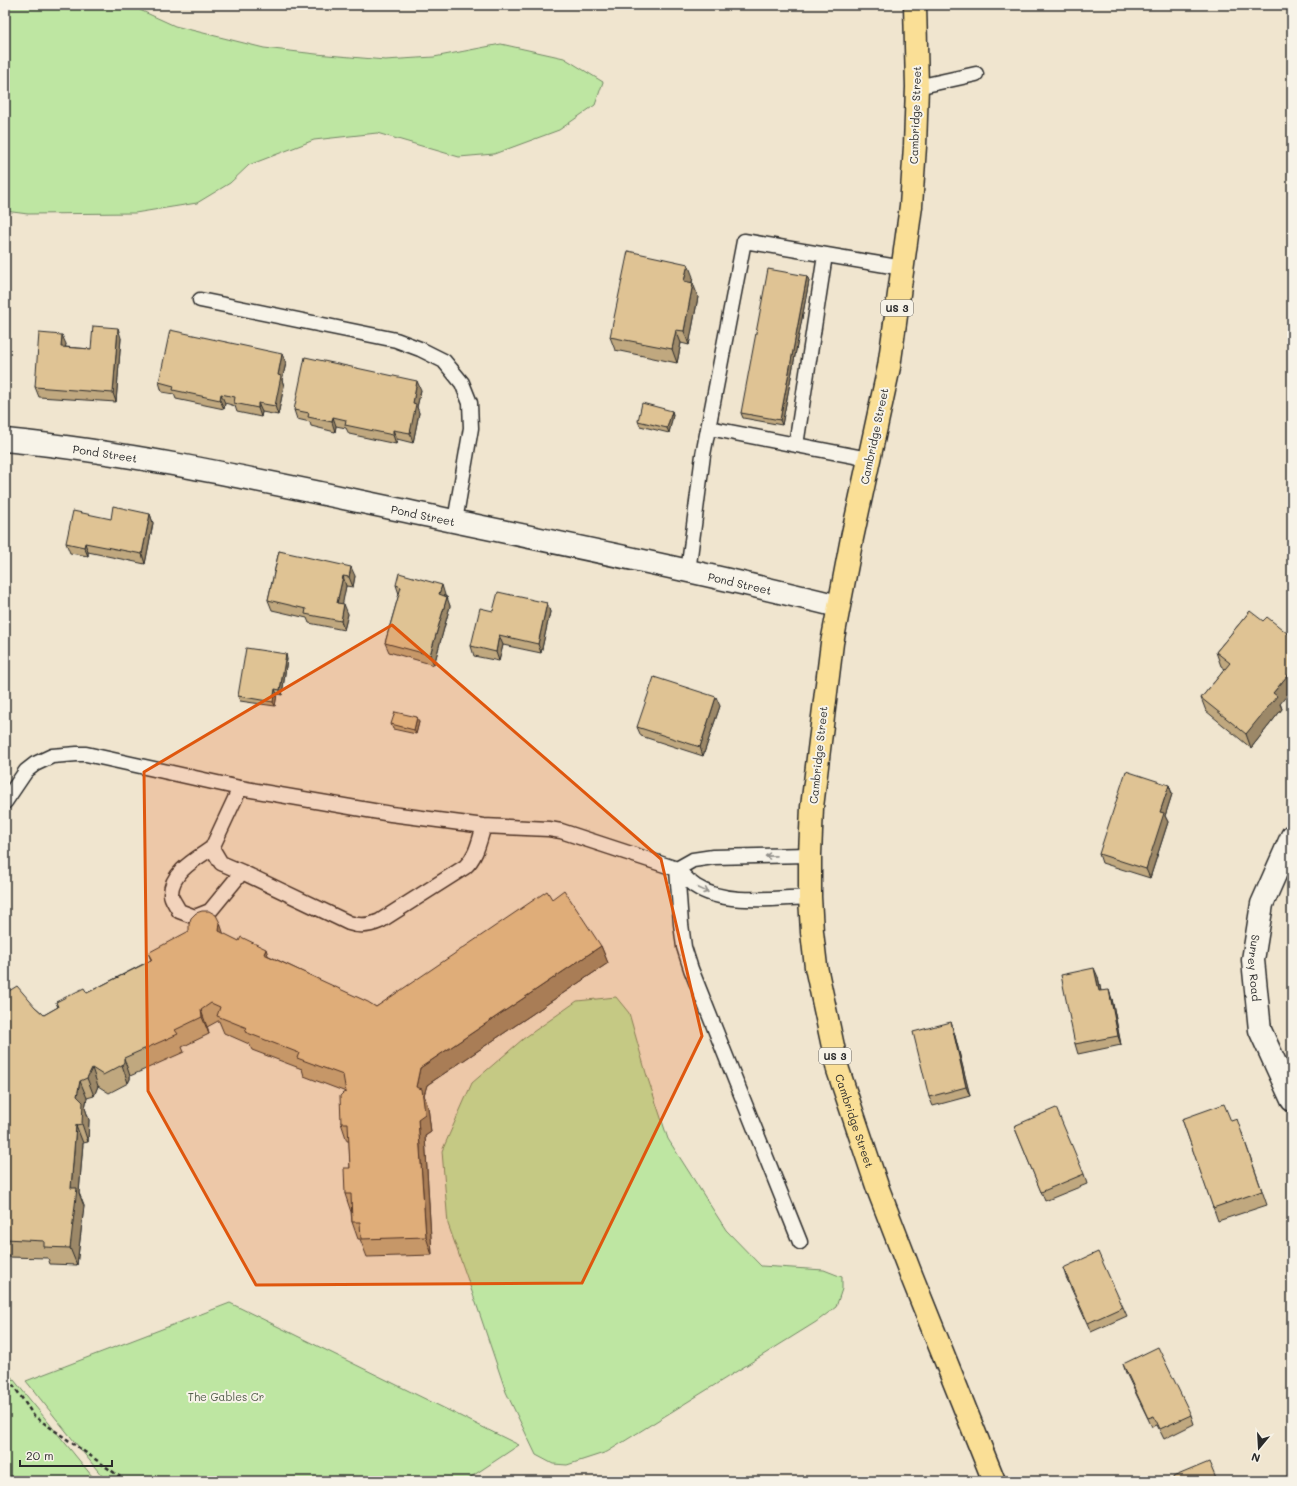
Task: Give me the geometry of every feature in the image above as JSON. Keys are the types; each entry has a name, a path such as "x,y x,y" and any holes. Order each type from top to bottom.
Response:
{"highway":[{"name":"Cambridge Street","path":"915,5 915,146 911,206 889,367 838,606 832,643 812,807 810,897 816,967 838,1070 878,1189 994,1481"}],"street":[{"name":"Pond Street","path":"5,440 104,453 236,476 455,521 838,606"},
{"name":"Surrey Road","path":"1292,836 1262,904 1253,960 1260,1030 1292,1100"}],"lane":[{"path":"916,87 976,74"},
{"path":"688,572 703,455 744,241 903,268"},
{"path":"796,445 825,255"},
{"path":"200,300 396,340 420,349 444,361 462,383 470,404 471,428 455,521"},
{"path":"708,428 870,459"},
{"path":"5,802 26,771 44,758 63,754 86,754 240,788 391,814 484,826 549,829 561,831 677,869 694,886 714,895 743,899 810,897"},
{"path":"240,788 212,848 182,870 173,882 171,895 179,911 195,917 210,911 242,872"},
{"path":"212,848 221,863 355,925 368,926 380,921 465,867 476,853 484,826"},
{"path":"677,869 693,860 713,857 810,855"},
{"path":"677,869 684,947 691,970 800,1242"}],"path":[{"path":"5,1373 34,1416 126,1481"}],"highlighted area":[{"path":"392,625 661,859 702,1036 582,1283 256,1285 148,1091 144,772"}],"green space":[{"path":"5,5 129,5 175,26 264,48 385,60 434,57 501,44 564,58 603,82 595,105 559,130 494,154 459,157 377,133 314,140 249,165 230,183 197,203 135,213 28,214 5,211"},
{"path":"616,997 629,1013 646,1073 668,1139 726,1230 761,1266 824,1270 842,1277 842,1289 836,1307 816,1322 607,1452 567,1465 553,1464 536,1455 506,1392 448,1224 442,1151 472,1083 523,1039 577,1001"},
{"name":"The Gables Cr","path":"230,1303 519,1445 465,1481 106,1481 26,1381"},
{"path":"5,1369 96,1481 5,1481"}],"building":[{"path":"628,251 688,264 684,281 693,283 684,331 676,330 672,349 610,337"},
{"path":"768,269 807,276 780,420 741,413"},
{"path":"93,326 118,328 113,393 35,387 39,333 62,335 61,347 91,349"},
{"path":"170,330 282,354 278,375 281,376 275,406 258,403 258,408 234,403 235,397 221,394 220,400 173,390 174,386 159,382"},
{"path":"305,357 417,381 413,403 416,404 410,433 393,430 393,435 345,425 346,420 333,417 332,422 308,417 309,413 294,410"},
{"path":"642,403 672,411 667,428 638,421"},
{"path":"113,506 150,514 142,554 85,543 84,547 66,543 73,511 111,519"},
{"path":"279,551 351,567 349,577 343,576 337,603 344,604 341,621 305,614 306,609 268,600"},
{"path":"399,573 442,585 439,594 447,597 430,655 385,643 401,587 396,585"},
{"path":"498,592 547,603 538,644 499,635 496,652 471,646 480,608 493,611"},
{"path":"1250,611 1263,621 1267,617 1292,637 1292,670 1273,693 1277,696 1246,734 1201,698 1230,663 1216,652"},
{"path":"246,648 286,654 280,690 275,689 273,702 238,696"},
{"path":"654,677 716,697 700,747 637,727"},
{"path":"395,712 417,717 414,730 391,724"},
{"path":"1126,771 1169,785 1160,812 1164,813 1146,869 1099,854"},
{"path":"564,890 601,946 420,1068 416,1087 422,1089 425,1114 418,1119 426,1237 361,1239 360,1222 352,1222 351,1194 345,1194 344,1168 350,1168 348,1123 341,1123 340,1096 346,1092 343,1075 297,1058 299,1053 245,1032 247,1028 217,1016 220,1007 211,1003 201,1010 202,1017 175,1030 178,1034 124,1058 122,1065 103,1075 92,1068 87,1078 80,1081 77,1096 83,1102 82,1124 76,1125 71,1188 77,1188 70,1248 44,1247 44,1241 5,1239 5,988 9,991 17,986 44,1015 58,1007 56,1002 84,988 87,993 152,960 148,953 189,931 191,918 196,913 209,911 216,915 220,923 219,931 239,941 241,937 266,949 264,954 376,1007 547,891 552,899"},
{"path":"1094,968 1099,991 1109,990 1118,1036 1075,1044 1061,975"},
{"path":"951,1022 966,1087 929,1097 913,1032"},
{"path":"1224,1104 1231,1121 1237,1119 1262,1191 1213,1208 1182,1119"},
{"path":"1056,1108 1084,1174 1041,1192 1014,1126"},
{"path":"1098,1252 1123,1307 1088,1323 1063,1268"},
{"path":"1158,1347 1191,1415 1160,1429 1154,1416 1148,1418 1123,1364"},
{"path":"1209,1462 1217,1481 1174,1481 1173,1477"}]}
